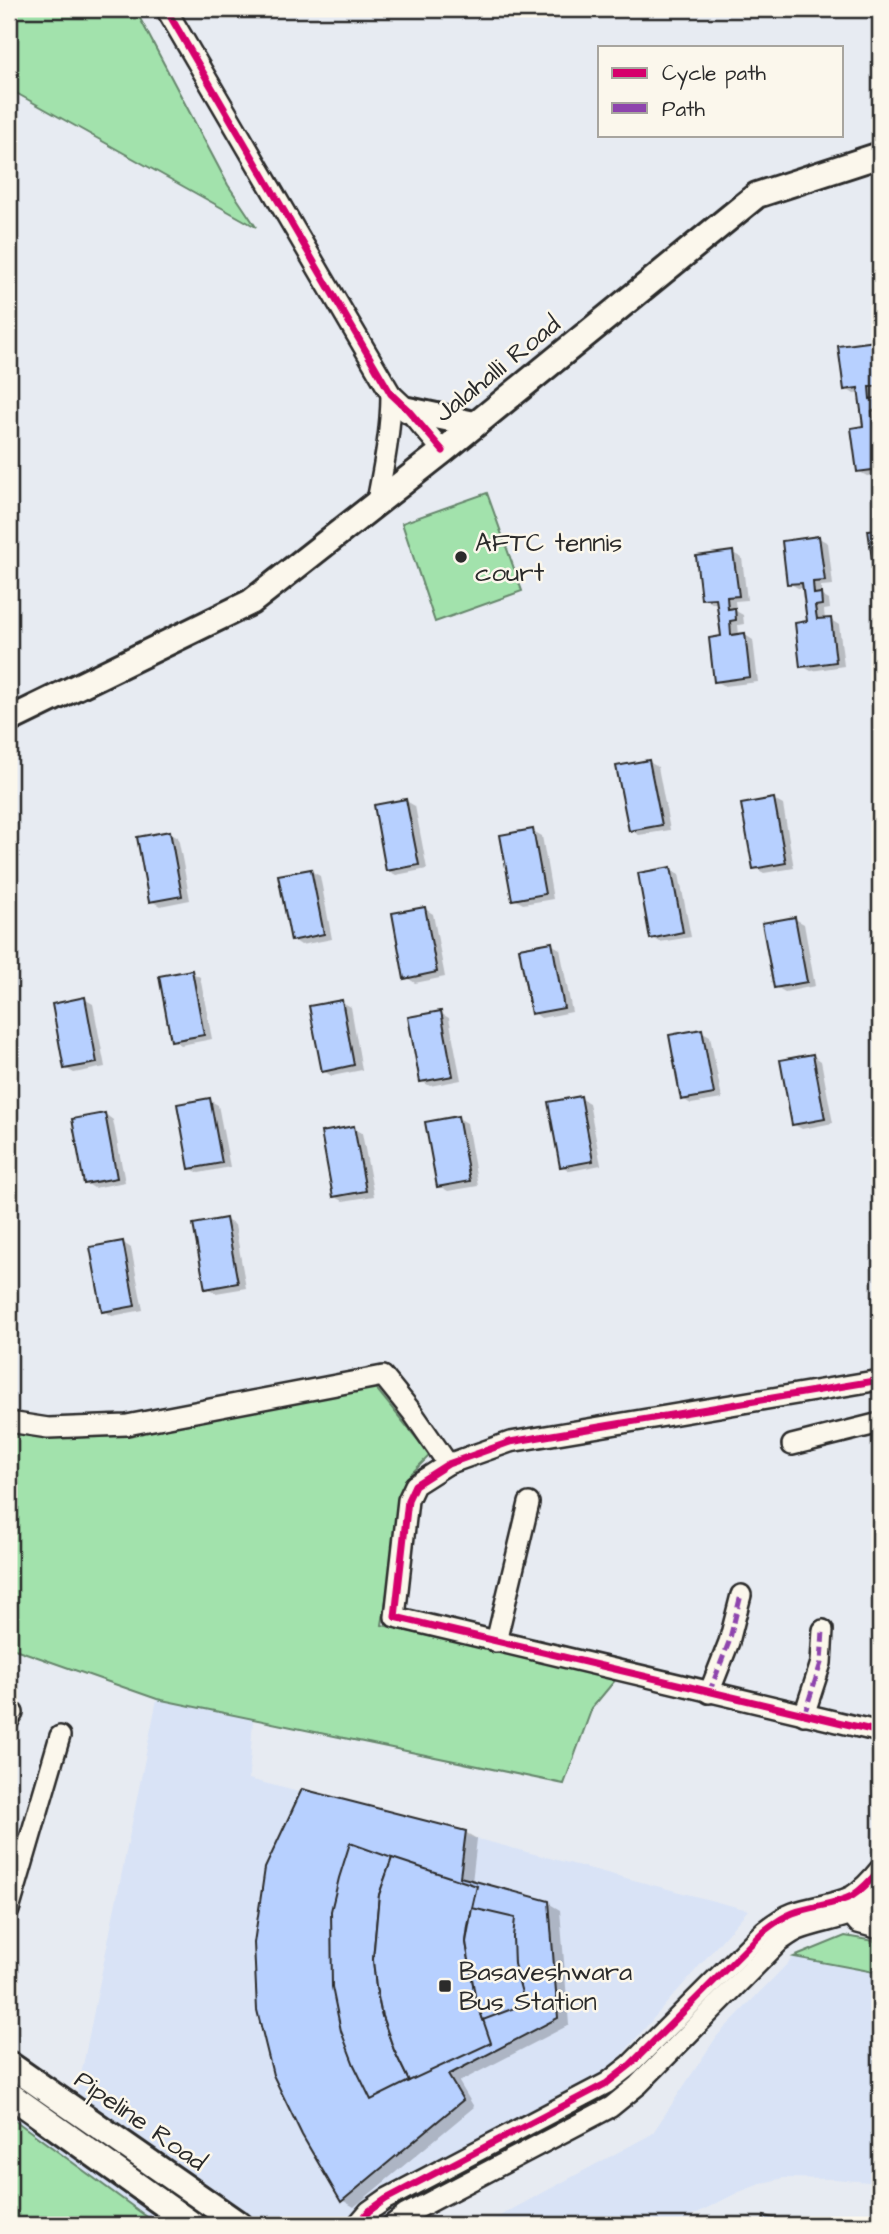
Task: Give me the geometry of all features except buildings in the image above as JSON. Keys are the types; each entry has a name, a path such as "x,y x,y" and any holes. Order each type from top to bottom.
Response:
{"main road":[{"name":"Jalahalli Road","path":"9,720 251,602 757,195 880,155"},
{"path":"400,402 450,421 474,424"},
{"name":"Pipeline Road","path":"9,2064 240,2225"},
{"name":"Pipeline Road","path":"9,2094 193,2225"}],"street":[{"path":"166,9 400,402 443,450"},
{"path":"377,501 391,419 400,402"},
{"path":"9,1422 48,1428 127,1425 383,1376 448,1464"},
{"path":"880,1380 510,1442 448,1464 415,1486 408,1500 395,1617 880,1732"},
{"path":"792,1445 880,1423"},
{"path":"496,1642 529,1503"},
{"path":"709,1693 729,1642 741,1595"},
{"path":"804,1716 821,1663 823,1630"},
{"path":"9,1910 60,1736"},
{"path":"392,2225 405,2215 611,2107 638,2085 779,1942 845,1908 880,1869"},
{"path":"357,2225 369,2211 386,2199 607,2083 630,2064 771,1926 793,1913 867,1908 880,1898"},
{"path":"845,1908 858,1923 880,1928"}],"shaded area":[{"path":"157,1699 253,1719 249,1779 748,1910 592,2089 397,2192 327,2225 9,2225 9,2049 77,2095"},
{"path":"845,1936 880,1942 880,2183 783,2178 739,2192 673,2225 483,2225 652,2134 717,2036 794,1957"}],"green space":[{"path":"9,9 135,9 228,185 256,227 9,89"},
{"name":"AFTC tennis court","path":"487,493 522,591 435,622 402,523"},
{"path":"375,1387 430,1455 405,1480 382,1625 616,1679 592,1708 564,1784 157,1699 9,1647 9,1428 50,1434"},
{"path":"845,1936 880,1942 880,1973 794,1957"},
{"path":"9,2116 158,2225 9,2225"}],"marked path":[{"path":"709,1693 729,1642 741,1595"},
{"path":"804,1715 821,1663 823,1630"}],"cycle path":[{"path":"166,9 391,394 443,451"},
{"path":"880,1380 510,1442 448,1464 415,1485 408,1500 395,1617 880,1732"},
{"path":"357,2225 369,2211 386,2199 607,2083 630,2065 764,1931 793,1913 852,1896 880,1869"}],"place":[{"name":"AFTC tennis court","path":"461,557"},
{"name":"Basaveshwara Bus Station","path":"445,1986"}]}
